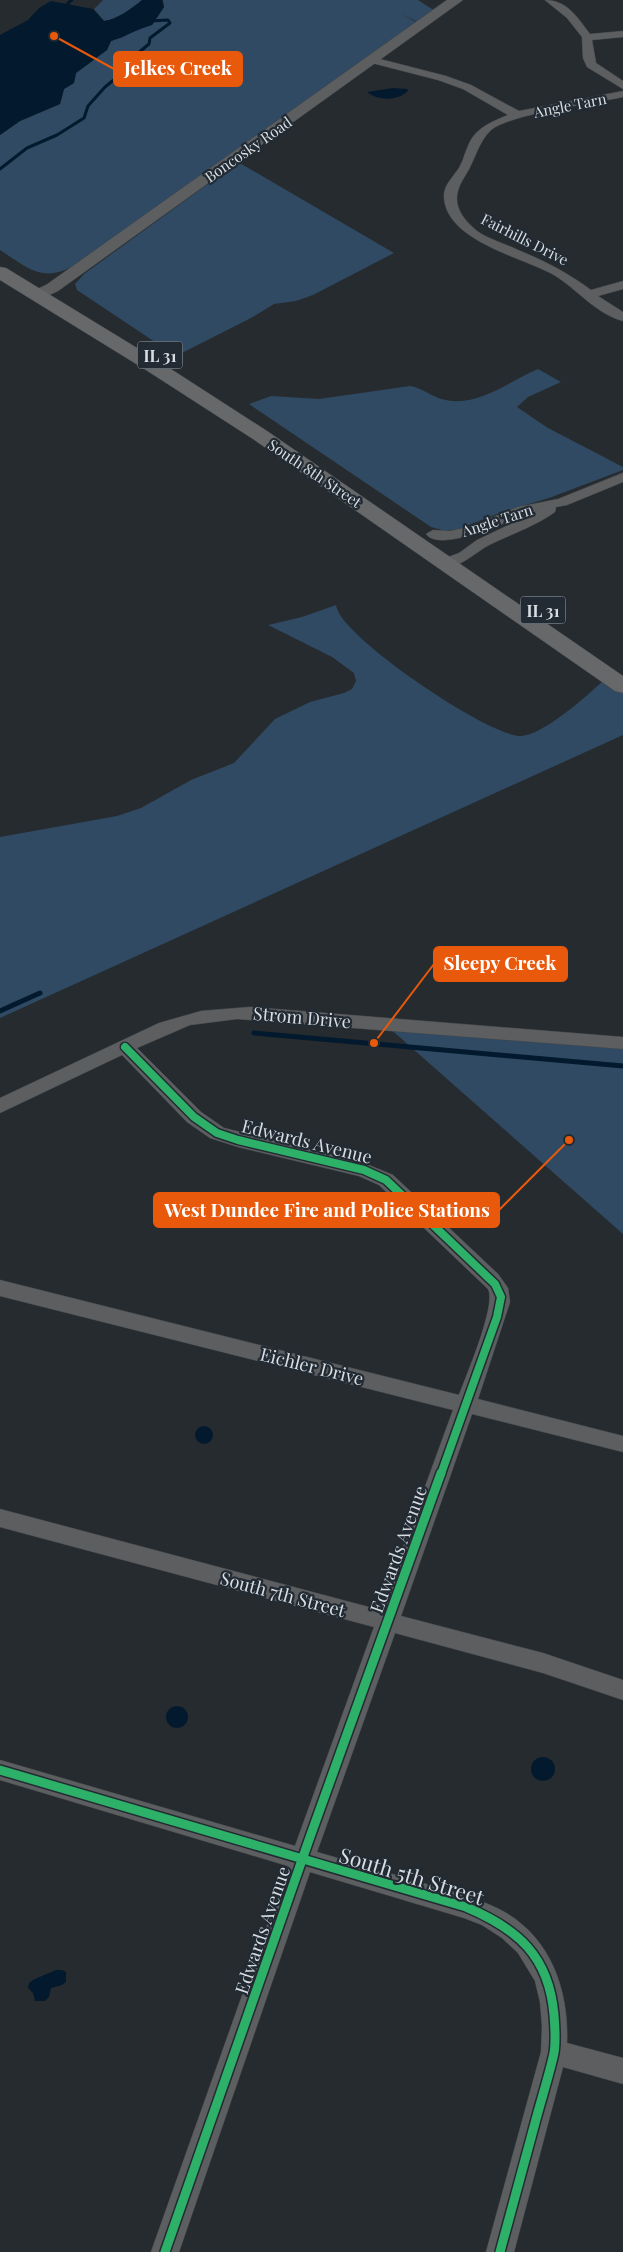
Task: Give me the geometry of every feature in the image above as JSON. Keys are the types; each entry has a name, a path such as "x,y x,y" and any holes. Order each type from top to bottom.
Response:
{"main road":[{"name":"South 8th Street","path":"0,256 44,291 153,366 454,559 623,664"},
{"name":"South 8th Street","path":"0,272 44,291 210,385 433,534 454,559 623,686"}],"street":[{"name":"Boncosky Road","path":"44,291 456,0"},
{"path":"550,0 571,16 588,37 588,58 592,65 623,86"},
{"path":"588,37 623,34"},
{"path":"366,64 482,97 517,115"},
{"name":"Angle Tarn","path":"517,115 623,94"},
{"name":"Fairhills Drive","path":"517,115 488,127 474,144 467,164 452,187 450,197 454,211 463,224 475,235 548,267 567,278 588,296 623,317"},
{"path":"588,296 623,285"},
{"name":"Angle Tarn","path":"433,534 450,535 472,531 523,510 562,502 623,477"},
{"name":"Angle Tarn","path":"454,559 482,543 536,520 562,502"},
{"name":"Strom Drive","path":"0,1106 182,1020 211,1014 234,1012 623,1043"},
{"name":"Edwards Avenue","path":"125,1047 194,1117 218,1133 238,1140 354,1167 382,1177 397,1189 501,1292 501,1303 466,1404 302,1860 165,2252"},
{"name":"Eichler Drive","path":"0,1288 623,1444"},
{"name":"South 7th Street","path":"0,1518 553,1666 623,1690"},
{"name":"South 5th Street","path":"0,1770 466,1907 483,1914 510,1930 532,1953 547,1976 555,2006 554,2052 500,2252"},
{"path":"554,2052 623,2071"}],"shaded area":[{"path":"103,0 142,0 119,16 104,21 94,9"},
{"path":"142,0 162,0 164,7 152,25 111,41 107,50 76,73 74,83 64,89 60,104 20,121 0,135 0,35 28,20 39,8 51,1 93,9 104,21 119,16"},
{"path":"163,0 418,0 435,11 418,22 401,14 418,23 71,267 60,272 51,273 34,271 0,250 0,135 20,121 60,104 64,89 74,83 76,73 107,50 111,41 123,37 134,30 152,25 164,7"},
{"path":"393,88 407,89 408,91 399,97 388,99 377,97 367,92"},
{"path":"238,162 394,253 313,295 296,301 274,304 251,318 176,356 77,290 75,284 84,274"},
{"path":"538,369 561,382 528,397 517,407 548,428 623,467 623,470 549,498 502,512 459,529 446,531 431,527 249,404 271,396 319,399 410,386 441,399 470,400 493,392"},
{"path":"336,605 343,619 361,638 387,660 447,702 502,731 519,736 528,735 539,730 563,714 604,680 623,693 623,735 0,1018 0,837 117,816 141,808 191,780 234,763 275,719 310,702 352,689 356,681 354,673 332,657 268,625 302,617"},
{"path":"387,1026 623,1045 623,1234"},
{"path":"204,1426 210,1429 213,1435 210,1441 204,1444 198,1441 195,1435 198,1429"},
{"path":"177,1706 185,1709 188,1717 185,1725 177,1728 169,1725 166,1717 169,1709"},
{"path":"543,1757 552,1760 555,1769 552,1778 543,1781 534,1778 531,1769 534,1760"},
{"path":"56,1970 66,1972 66,1982 51,1988 49,1997 45,2001 35,2001 33,1993 28,1988 29,1983"}],"waterway":[{"path":"69,10 68,3 72,0"},
{"path":"0,169 27,148 57,135 84,118 88,106 105,87 131,66 137,54 149,44 150,38 170,23 168,20 150,21"},
{"path":"0,1011 40,993"},
{"path":"254,1033 623,1066"}],"cycle path":[{"path":"125,1047 194,1117 217,1133 238,1140 364,1170 386,1180 491,1279 498,1288 501,1297 497,1317 310,1837 165,2252"},
{"path":"0,1770 466,1907 490,1917 511,1930 527,1944 539,1962 548,1981 553,2002 555,2026 554,2052 500,2252"}],"place":[{"name":"Jelkes Creek","path":"54,36"},
{"name":"Sleepy Creek","path":"374,1043"},
{"name":"West Dundee Fire and Police Stations","path":"569,1140"}]}
